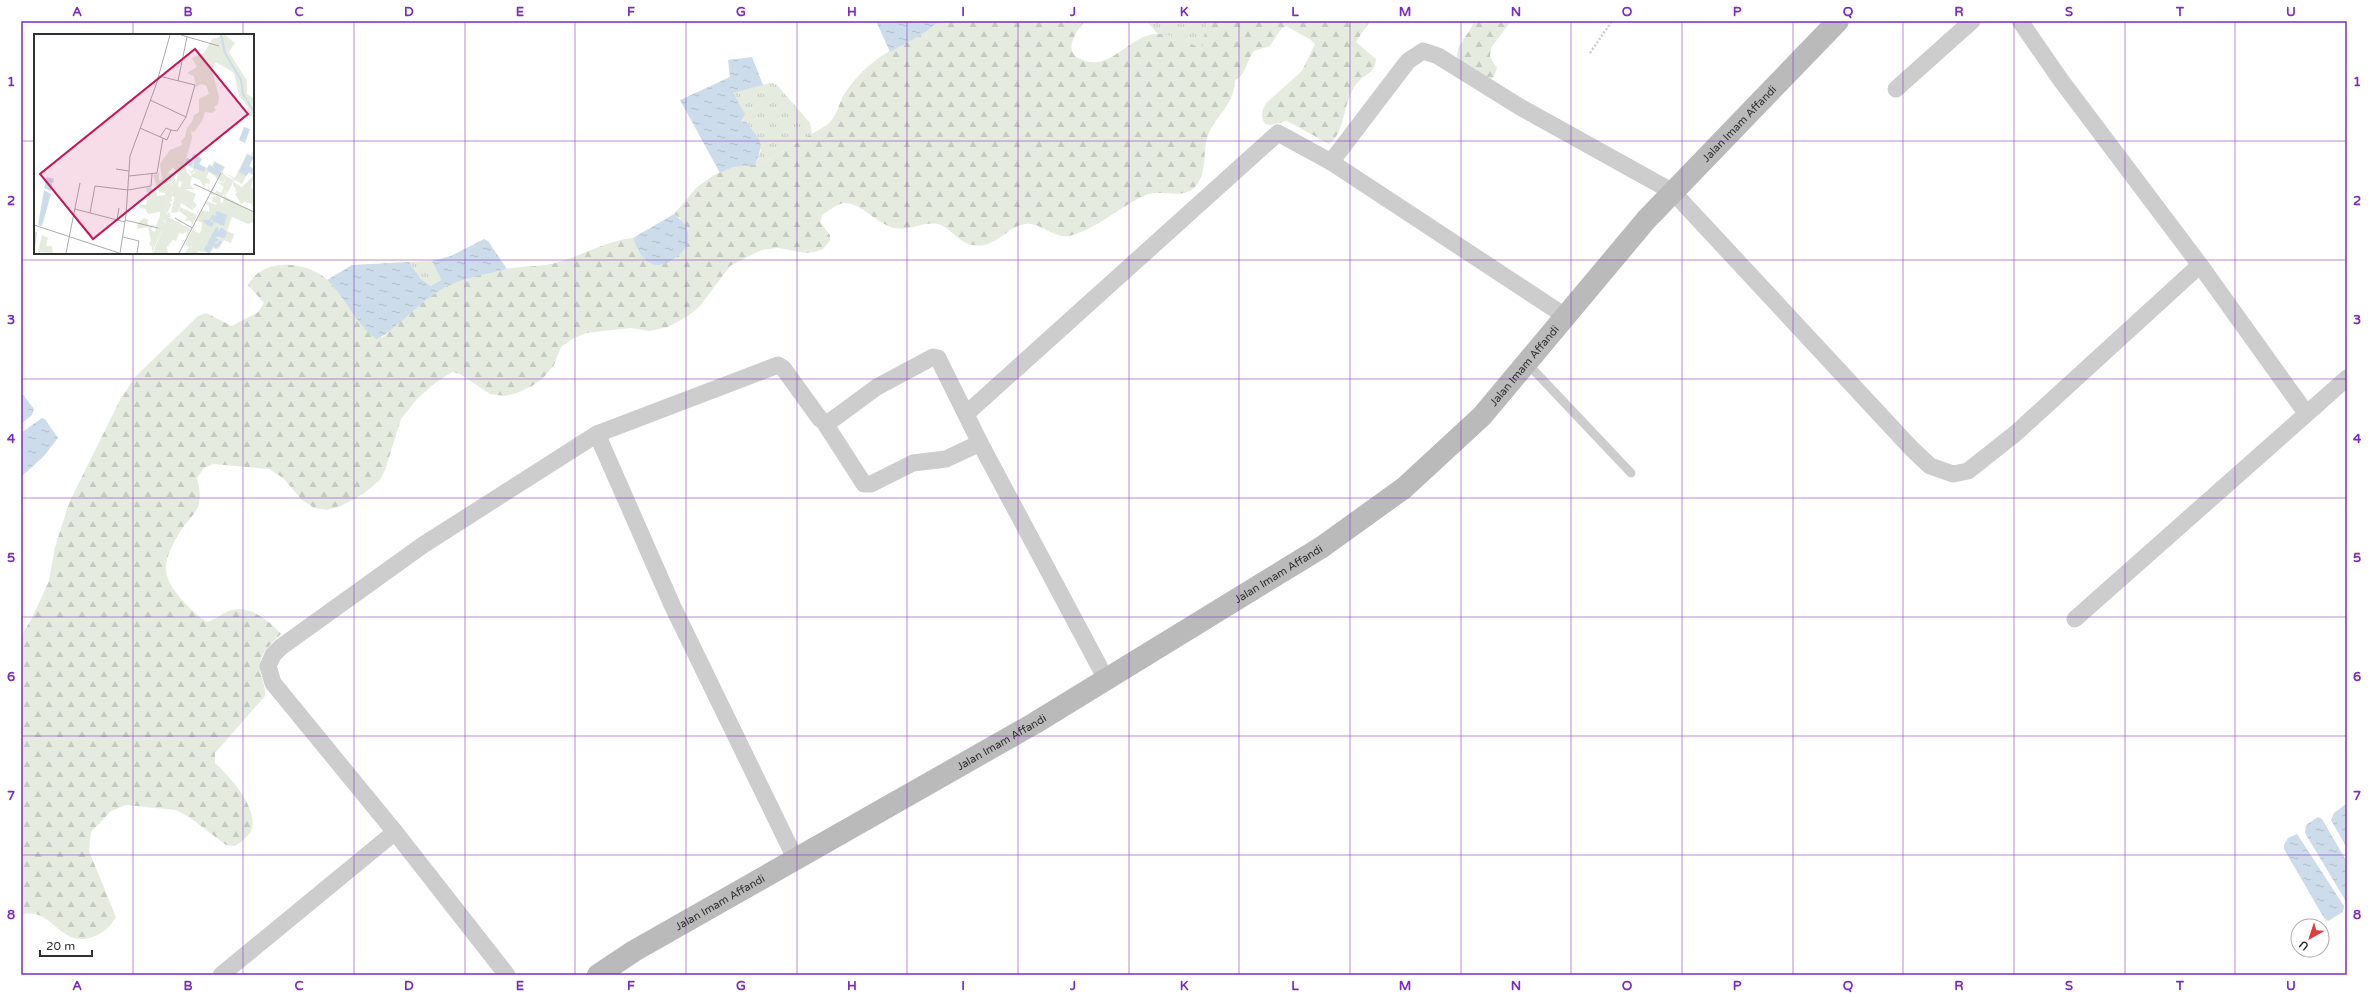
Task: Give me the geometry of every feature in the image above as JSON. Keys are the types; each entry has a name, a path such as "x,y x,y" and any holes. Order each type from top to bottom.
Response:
{"street":[{"name":"Jalan Imam Affandi","path":"598,975 634,951 1035,723 1310,556 1398,492 1434,462 1482,416 1565,316 1673,192 1838,21"},
{"path":"1896,89 1972,21"},
{"path":"2020,21 2060,79 2200,264 2306,413"},
{"path":"1331,162 1393,78 1408,61 1423,51 1438,56 1520,107 1673,192 1911,448 1930,466 1953,474 1968,471 2016,432 2200,264"},
{"path":"966,414 1275,134 1284,134 1331,162 1565,316"},
{"path":"824,422 828,422 877,388 933,357 938,358 980,443 1106,679"},
{"path":"507,975 395,832 273,683 268,666 270,660 281,647 423,545 597,434 778,366 783,368 824,422 864,484 871,484 913,463 946,459 980,443"},
{"path":"2075,619 2347,378"},
{"path":"597,434 673,607 796,860"},
{"path":"221,975 395,832"}],"lane":[{"path":"1526,362 1631,473"}],"path":[{"path":"1590,53 1612,21"}],"green space":[{"path":"940,21 1085,21 1077,31 1071,47 1074,55 1078,58 1092,62 1101,61 1111,57 1139,39 1149,35 1159,34 1170,36 1202,49 1207,21 1370,21 1356,42 1376,59 1376,63 1373,70 1360,80 1354,87 1339,131 1329,144 1287,121 1271,125 1265,124 1262,118 1262,113 1266,103 1302,71 1315,44 1311,40 1286,26 1281,29 1270,46 1254,51 1242,75 1235,80 1234,89 1228,104 1215,121 1208,135 1202,175 1195,187 1190,191 1178,194 1152,193 1146,195 1089,229 1069,236 1052,233 1037,225 1026,224 1012,229 988,244 972,245 964,242 941,225 923,224 900,229 894,228 881,222 859,207 846,203 840,204 822,215 820,222 830,235 830,241 823,249 806,253 778,248 762,250 747,257 730,266 700,306 688,316 668,327 650,331 630,328 586,333 572,339 561,347 554,365 543,378 532,386 517,393 505,396 490,394 460,374 452,372 434,384 417,399 401,419 385,470 380,480 363,494 341,506 327,510 314,508 302,500 283,478 269,469 213,464 204,468 197,478 200,493 198,506 181,530 170,550 166,565 167,577 176,592 188,607 207,622 229,611 236,609 244,610 265,619 281,634 266,650 261,658 260,668 265,689 265,696 215,753 215,763 235,784 246,801 252,819 251,831 235,846 226,845 189,817 176,810 126,805 111,811 91,832 89,851 116,917 109,927 104,932 93,937 81,939 63,933 41,916 32,914 21,915 21,636 31,620 49,581 55,547 69,503 120,400 135,377 198,316 206,313 232,326 258,312 264,303 248,285 261,271 279,265 299,266 309,269 324,277 329,281 356,315 382,338 408,314 436,292 457,281 483,273 510,268 550,264 565,260 603,245 633,238 650,264 681,219 674,214 696,188 714,175 733,167 764,162 827,125 835,115 843,96 862,72 880,57"},
{"path":"1146,21 1207,21 1203,49 1158,34"},
{"path":"1474,21 1511,21 1491,48 1490,57 1497,68 1494,77 1489,80 1468,71 1458,62 1458,49 1471,29"},
{"path":"772,83 777,85 810,123 812,134 764,162 755,165 761,150 741,121 733,93 746,88"},
{"path":"432,261 441,280 431,286 421,279 409,262"}],"water":[{"path":"876,21 940,21 921,35 890,52"},
{"path":"752,57 763,85 733,93 745,114 741,121 746,122 758,138 761,146 760,151 755,165 733,167 720,173 680,100 730,77 728,60"},
{"path":"674,214 680,219 687,231 688,242 681,253 675,258 667,263 654,265 640,253 633,238"},
{"path":"484,239 488,241 507,269 471,278 445,287 431,296 388,332 376,339 362,326 327,280 352,265 409,262 421,279 431,286 441,280 432,261 451,256"},
{"path":"21,392 34,409 32,415 21,424"},
{"path":"42,418 45,419 58,438 44,456 21,477 21,433"},
{"path":"2347,803 2347,848 2331,820 2334,813"},
{"path":"2318,817 2322,819 2347,862 2347,903 2305,833 2306,825"},
{"path":"2297,834 2344,906 2343,912 2330,920 2330,918 2324,918 2284,849 2284,845 2288,838"}]}
